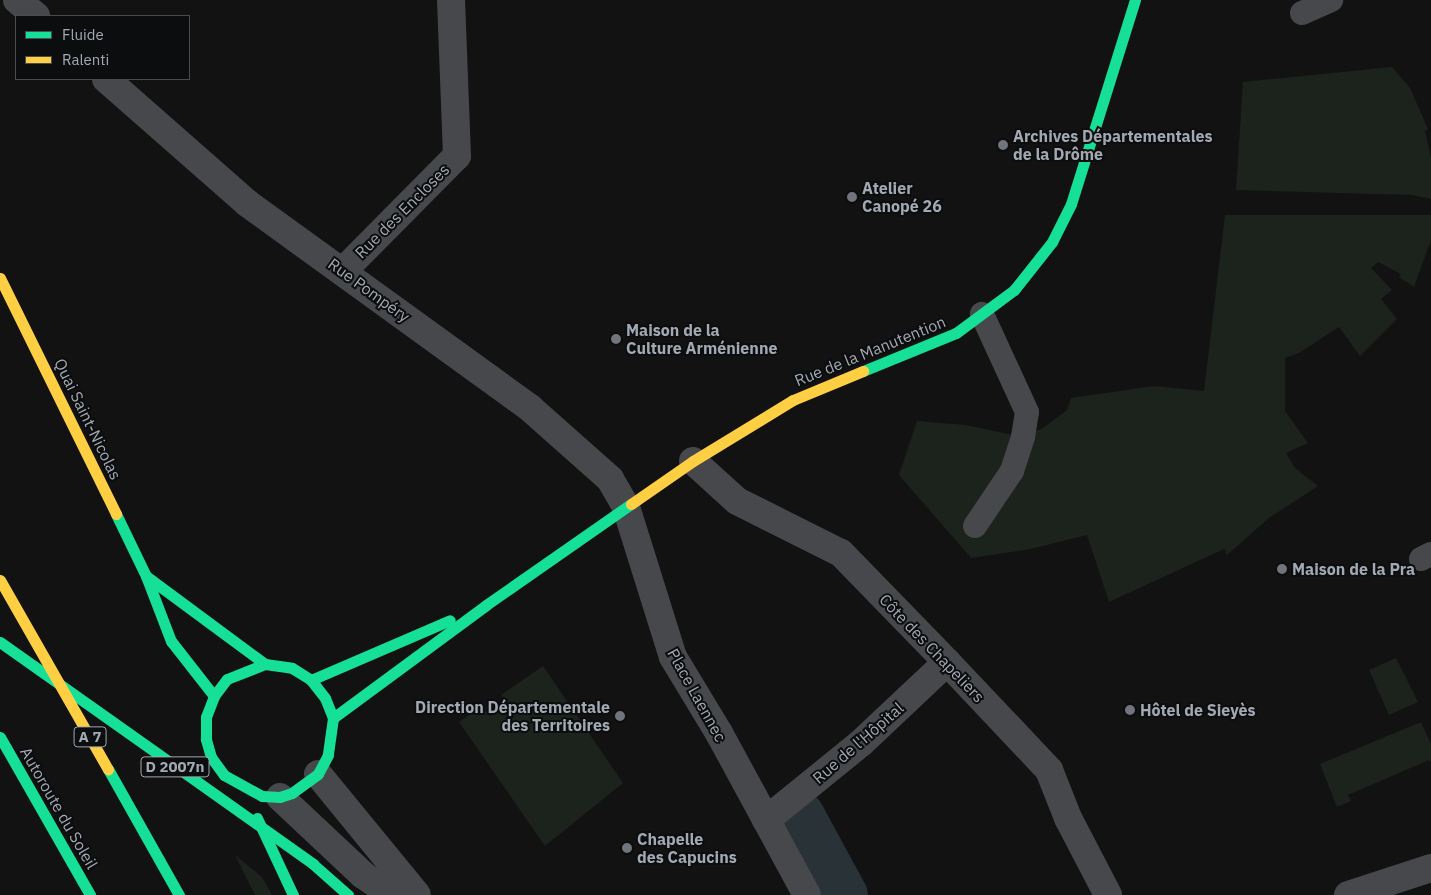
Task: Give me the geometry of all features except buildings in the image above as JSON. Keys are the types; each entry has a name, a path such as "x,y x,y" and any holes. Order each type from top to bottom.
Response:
{"main road":[{"name":"Rue de la Manutention","path":"486,605 693,461 793,400 956,333 1014,290 1052,242 1069,209 1135,0"},
{"name":"Quai Saint-Nicolas","path":"0,278 146,576 172,641 214,696"},
{"name":"Quai Saint-Nicolas","path":"146,576 265,664"},
{"name":"A 7","path":"0,580 179,895"},
{"path":"311,680 486,605"},
{"path":"333,718 486,605"},
{"name":"D 2007n","path":"0,642 312,864 348,895"},
{"path":"265,664 292,668 311,680 325,698 333,718 328,755 318,774 292,793 280,796 262,796 242,787 224,775 208,748 206,717 214,696 227,679 243,670 265,664"},
{"name":"Autoroute du Soleil","path":"0,738 90,895"},
{"path":"242,787 293,895"}],"street":[{"path":"17,0 35,15"},
{"name":"Rue des Encloses","path":"343,271 457,156 451,0"},
{"name":"Rue Pompéry","path":"107,80 247,203 530,408 610,479 626,507"},
{"name":"Côte des Chapeliers","path":"693,461 737,500 840,553 947,662 1049,770 1068,818 1108,895"},
{"name":"Place Laennec","path":"626,507 673,657 719,733 807,895"},
{"name":"Rue de l'Hôpital","path":"766,820 861,743 947,662"},
{"path":"318,774 417,895"},
{"path":"280,796 363,875 394,895"},
{"path":"1348,895 1431,868"}],"lane":[{"path":"1302,13 1332,0"},
{"path":"975,526 1012,471 1023,437 1027,412 982,314"}],"shaded area":[{"path":"1392,67 1410,88 1428,129 1425,131 1431,158 1431,199 1412,195 1236,190 1243,82"},
{"path":"1225,215 1431,215 1431,240 1414,287 1399,277 1401,274 1378,262 1371,268 1392,290 1381,299 1397,319 1360,356 1339,327 1299,353 1285,358 1285,411 1308,443 1286,453 1295,468 1318,486 1269,518 1227,555 1224,549 1109,602 1087,535 1031,549 971,558 899,475 917,421 966,425 1023,437 1043,428 1067,410 1071,398 1154,386 1204,391"},
{"path":"1396,658 1418,702 1389,715 1369,670"},
{"path":"543,666 623,783 545,846 459,722 482,707 490,716 507,706 501,695"},
{"path":"1421,722 1431,744 1431,763 1429,760 1348,795 1351,801 1337,807 1320,764"},
{"path":"235,855 262,877 272,895 255,895"}],"waterway":[{"path":"802,814 846,895"}],"traffic: fast":[{"path":"863,371 956,333 1014,290 1052,242 1071,204 1135,0"},
{"path":"333,718 486,605 631,504"},
{"path":"116,514 146,576 171,641 214,696"},
{"path":"146,576 265,664"},
{"path":"311,680 450,620"},
{"path":"0,642 313,864 348,895"},
{"path":"265,664 292,668 311,680 325,698 333,718 328,755 318,774 292,793 280,797 262,796 224,775 211,757 206,739 206,717 214,696 227,679 265,664"},
{"path":"0,737 90,895"},
{"path":"108,769 179,895"},
{"path":"257,818 293,895"}],"traffic: slow":[{"path":"0,278 116,514"},
{"path":"631,504 693,461 793,400 863,371"},
{"path":"0,580 108,769"}],"place":[{"name":"Archives Départementales de la Drôme","path":"1003,145"},
{"name":"Atelier Canopé 26","path":"852,197"},
{"name":"Maison de la Culture Arménienne","path":"616,339"},
{"name":"Maison de la Pra","path":"1282,569"},
{"name":"Hôtel de Sieyès","path":"1130,710"},
{"name":"Direction Départementale des Territoires","path":"620,716"},
{"name":"Chapelle des Capucins","path":"627,848"}]}
